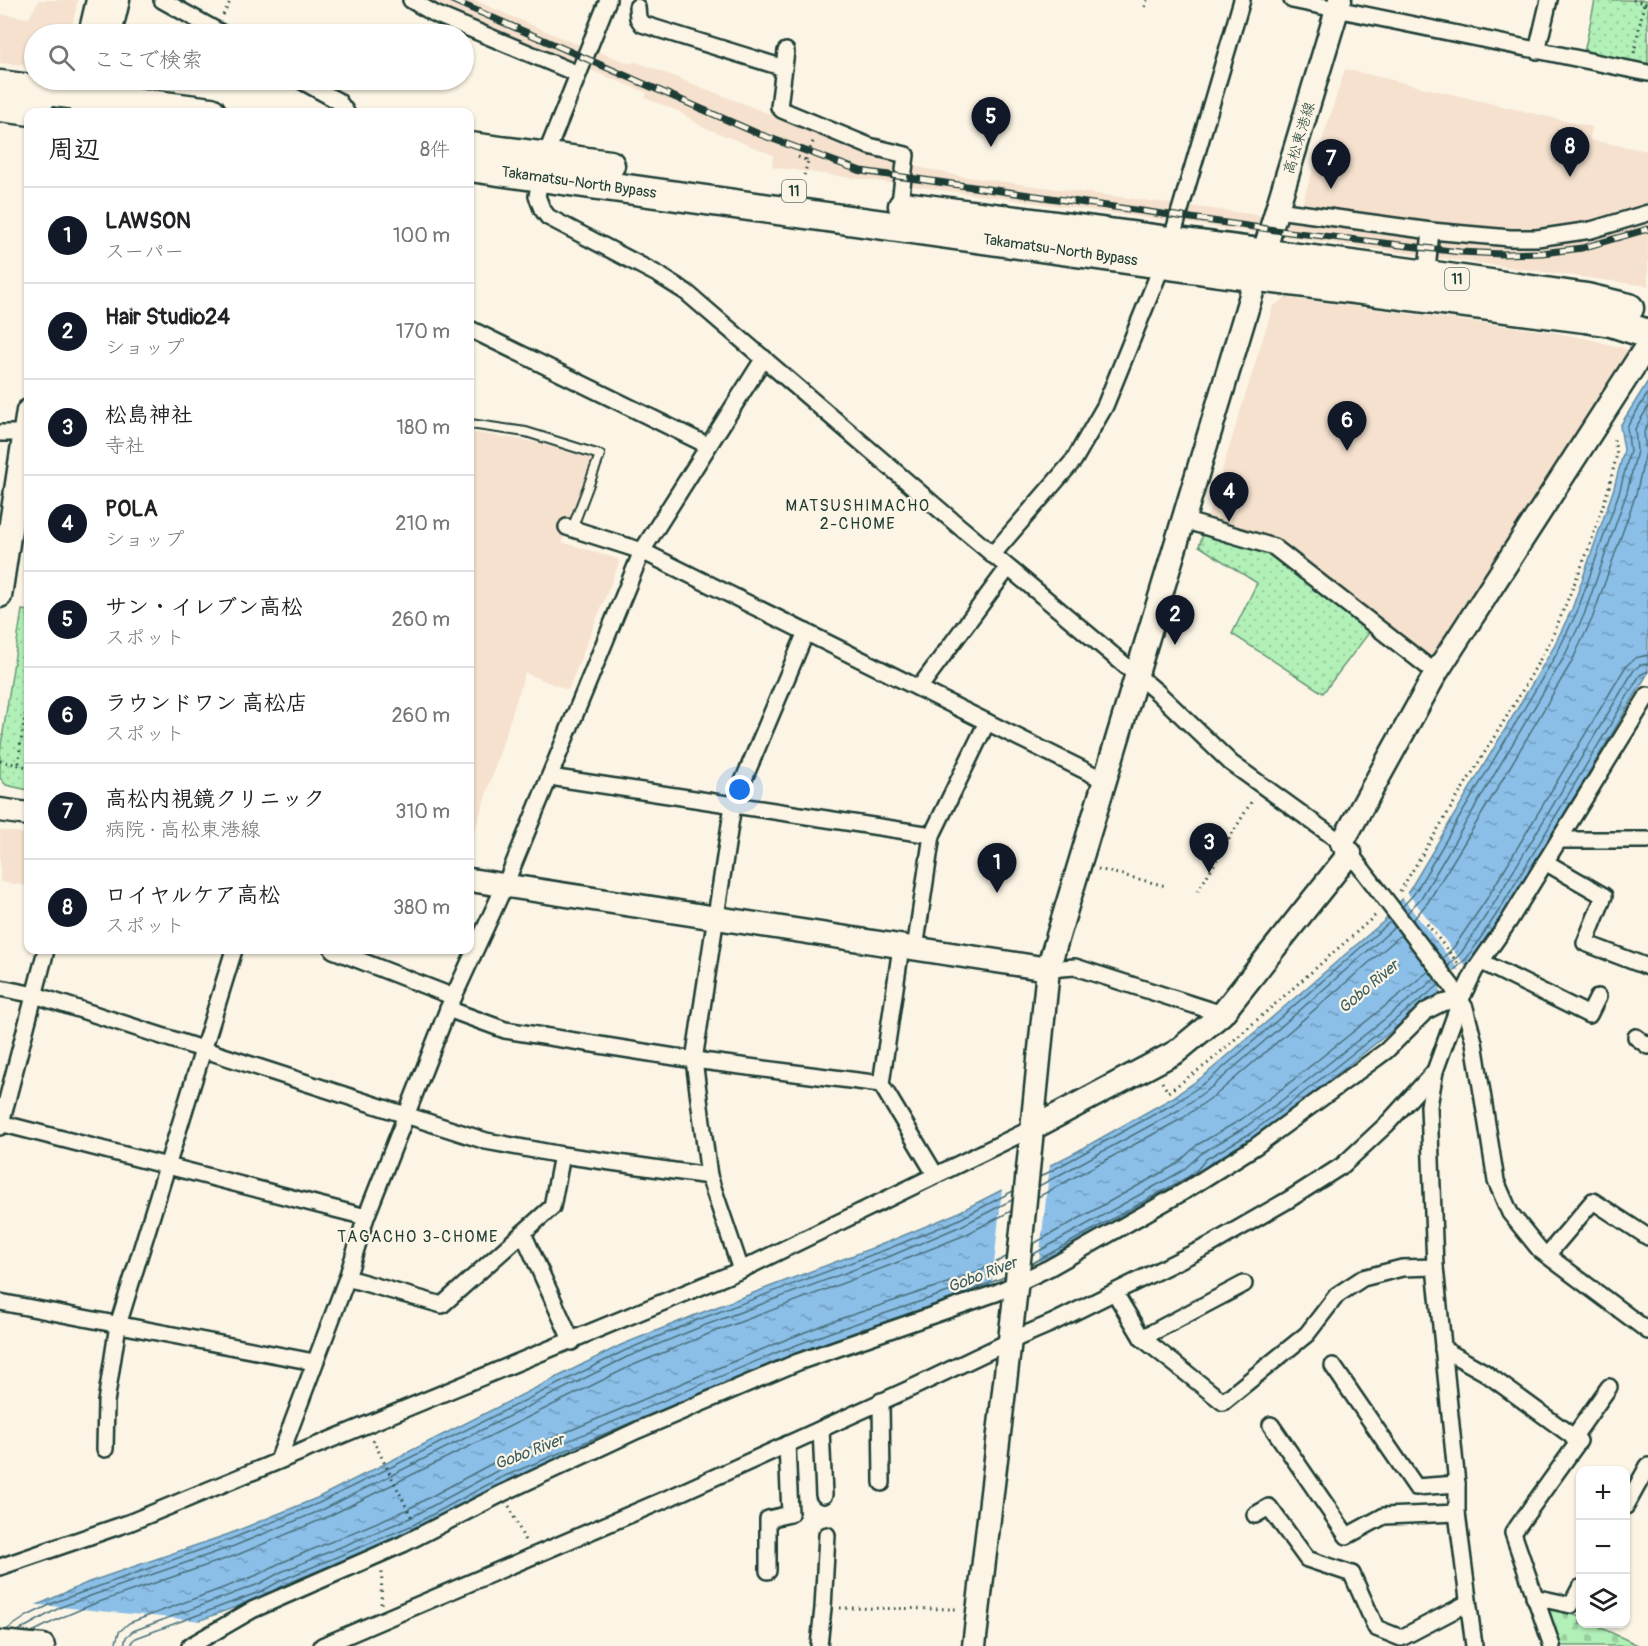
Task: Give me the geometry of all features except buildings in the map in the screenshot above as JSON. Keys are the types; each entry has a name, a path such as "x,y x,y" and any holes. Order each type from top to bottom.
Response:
{"highway":[{"path":"0,85 24,88"},
{"path":"38,90 179,108"},
{"path":"0,107 24,110"},
{"name":"Takamatsu-North Bypass","path":"474,166 543,166 1425,286 1587,298 1614,303 1648,314"},
{"name":"Takamatsu-North Bypass","path":"1425,286 1611,322 1648,334"}],"street":[{"path":"92,24 98,0"},
{"path":"112,24 118,0"},
{"path":"162,0 205,24"},
{"path":"411,0 459,24"},
{"path":"608,0 543,166 537,196 548,217 659,275 686,292 992,555 1137,676 1231,763 1346,848 1461,999 1474,1042 1496,1181 1510,1213 1540,1250 1648,1331"},
{"path":"992,555 1074,460 1105,406 1167,252 1242,0"},
{"path":"1292,0 1338,5 1537,51 1648,73"},
{"path":"1537,51 1550,0"},
{"name":"高松東港線","path":"974,1646 1010,1341 1048,969 1338,5"},
{"path":"637,7 638,18 642,24 784,68"},
{"path":"474,30 578,74"},
{"path":"786,51 779,106 782,110 869,146 906,155 898,216"},
{"path":"318,90 338,101 343,108"},
{"path":"1277,210 1431,231 1510,238 1537,238 1591,230 1648,213"},
{"path":"1425,286 1431,231"},
{"path":"474,330 707,445"},
{"path":"0,1567 131,1522 572,1342 741,1270 1033,1128 1176,1052 1222,1014 1346,848 1436,673 1648,344"},
{"path":"474,953 505,885 642,551 764,358"},
{"path":"0,433 24,423"},
{"path":"0,596 24,441"},
{"path":"1183,520 1274,547 1436,673"},
{"path":"569,528 642,551 1106,781"},
{"path":"919,688 1008,568"},
{"path":"741,1270 709,1176 694,1060 733,805 806,632"},
{"path":"1474,1646 1457,1513 1457,1484 1435,1267 1429,1106 1435,1071 1461,999 1475,970 1559,840 1648,695"},
{"path":"935,1174 881,1084 932,835 987,722"},
{"path":"549,777 932,835"},
{"path":"0,810 24,813"},
{"path":"1559,840 1648,840"},
{"path":"1545,862 1604,896 1585,943 1648,967"},
{"path":"474,881 1048,969 1075,967 1222,1014"},
{"path":"45,954 0,1124 366,1218"},
{"path":"105,1449 106,1402 118,1324 233,954"},
{"path":"342,954 505,1030 694,1060 881,1084"},
{"path":"278,1461 347,1278 366,1218 451,1003 473,954"},
{"path":"1482,962 1589,1015 1598,998"},
{"path":"0,988 35,995 486,1141 562,1155 709,1176"},
{"path":"190,1646 252,1610 383,1552 638,1430 798,1362 996,1293 1049,1268 1164,1203 1256,1146 1386,1051 1426,1011 1442,1003 1461,999"},
{"path":"322,1646 532,1557 821,1429 1115,1293 1210,1245 1343,1165 1387,1124 1435,1071"},
{"path":"347,1278 442,1305 552,1207 562,1155"},
{"path":"1547,1255 1593,1201 1648,1237"},
{"path":"523,1233 572,1342"},
{"path":"1115,1293 1143,1338 1223,1402 1307,1334 1337,1295 1363,1278 1402,1268 1435,1267"},
{"path":"1143,1338 1244,1284"},
{"path":"0,1302 314,1362"},
{"path":"1443,1349 1484,1372 1579,1441 1514,1533 1552,1646"},
{"path":"1333,1366 1416,1486 1457,1484"},
{"path":"1573,1437 1609,1387"},
{"path":"881,1401 882,1483"},
{"path":"1271,1425 1347,1536 1384,1516 1457,1513"},
{"path":"821,1429 824,1495"},
{"path":"768,1571 768,1519 790,1514 787,1444"},
{"path":"1630,1499 1648,1466"},
{"path":"1255,1515 1269,1507 1307,1559 1352,1574 1376,1628 1401,1638 1468,1603"},
{"path":"819,1646 826,1535"},
{"path":"1534,1597 1571,1605 1576,1596"},
{"path":"0,1642 43,1646"}],"lane":[{"path":"474,425 526,432 600,454 569,528"}],"path":[{"path":"1145,7 1147,0"},
{"path":"1630,69 1646,4 1633,0"},
{"path":"804,176 808,161 806,160 819,126"},
{"path":"798,157 806,160"},
{"path":"1152,1065 1168,1092 1208,1064 1390,906 1406,883 1518,698 1566,609 1589,548 1617,454 1612,434 1599,420"},
{"path":"19,763 24,722"},
{"path":"0,761 24,765"},
{"path":"1198,891 1262,785"},
{"path":"1098,869 1166,886"},
{"path":"1424,920 1464,971"},
{"path":"367,1426 413,1521"},
{"path":"503,1493 532,1557"},
{"path":"377,1623 381,1602 383,1552"},
{"path":"823,1608 960,1609"}],"shaded area":[{"path":"39,0 78,0 72,24 24,24 24,65 0,63 0,14 29,18"},
{"path":"428,0 474,0 569,41 629,63 637,62 772,115 866,156 960,176 1486,245 1537,245 1565,242 1621,230 1648,220 1648,286 772,167 773,155 701,126 678,111 645,98 647,93"},
{"path":"1345,69 1592,127 1590,140 1648,151 1648,203 1588,221 1536,229 1511,230 1472,229 1301,207"},
{"path":"1286,298 1552,332 1631,350 1434,657 1427,658 1206,522 1273,306"},
{"path":"474,433 535,442 592,459 562,542 618,559 619,563 568,690 525,673 474,833"},
{"path":"0,830 24,833 24,885 0,882"}],"green space":[{"path":"1595,0 1648,0 1648,65 1584,53"},
{"path":"1204,531 1272,551 1372,629 1323,693 1232,634 1257,583 1199,546"},
{"path":"22,610 24,610 24,789 6,785 0,778 0,752"},
{"path":"1545,1607 1554,1607 1576,1615 1576,1628 1602,1628 1640,1646 1556,1646"}],"water":[{"name":"Gobo River","path":"1648,381 1648,673 1505,913 1472,962 1439,993 1297,1106 1254,1138 1209,1164 1129,1217 991,1290 502,1483 416,1530 286,1584 265,1596 131,1646 24,1611 89,1582 229,1534 317,1498 621,1345 955,1214 1078,1151 1172,1098 1205,1075 1383,922 1409,891 1551,652 1572,609 1614,488 1624,450 1620,426"}],"pier":[{"path":"1406,891 1467,968 1441,996 1440,985 1385,915 1398,901 1451,969 1459,970 1401,896"},
{"path":"1050,1164 1038,1269 991,1293 1002,1188"},
{"path":"30,1604 202,1621 139,1646 0,1646 0,1623"}],"railway":[{"path":"452,0 759,134 861,171 1289,232 1460,252 1542,253 1582,248 1648,229"}],"place":[{"name":"サン・イレブン高松","path":"991,147"},
{"name":"ロイヤルケア高松","path":"1570,177"},
{"name":"高松内視鏡クリニック","path":"1331,189"},
{"name":"ラウンドワン 高松店","path":"1347,451"},
{"name":"POLA","path":"1229,522"},
{"name":"Hair Studio24","path":"1175,645"},
{"name":"松島神社","path":"1209,873"},
{"name":"LAWSON","path":"997,893"}],"district":[{"name":"MATSUSHIMACHO 2-CHOME","path":"858,514"},
{"name":"TAGACHO 3-CHOME","path":"418,1236"}]}
